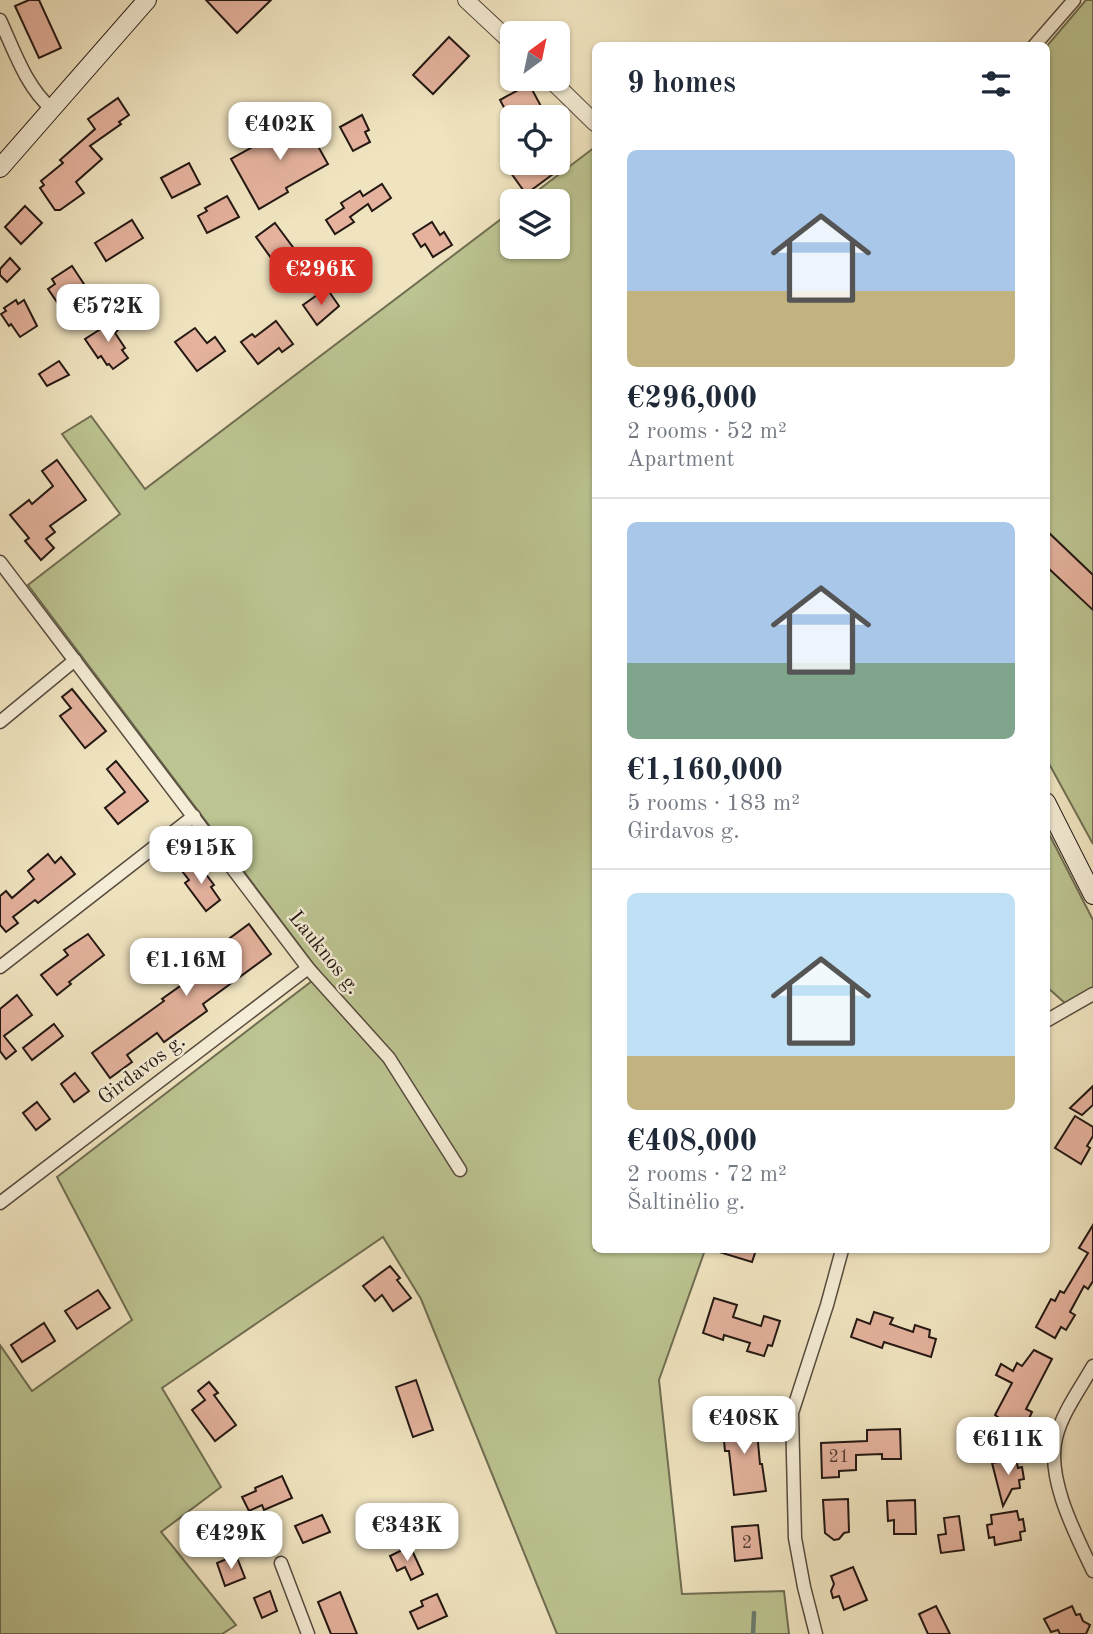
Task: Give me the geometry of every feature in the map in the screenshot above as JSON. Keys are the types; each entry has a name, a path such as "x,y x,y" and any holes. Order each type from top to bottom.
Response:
{"main road":[{"path":"0,168 148,0"},
{"path":"1050,810 1093,895"}],"street":[{"path":"466,0 500,32"},
{"path":"1037,42 1074,0"},
{"path":"0,20 31,85 41,100 52,109"},
{"path":"562,91 592,120"},
{"name":"Lauknos g.","path":"0,562 308,968 389,1058 460,1170"},
{"path":"0,722 75,660"},
{"path":"0,967 194,816"},
{"name":"Girdavos g.","path":"0,1203 308,968"},
{"path":"1050,1019 1093,994"},
{"path":"816,1634 795,1538 792,1413 841,1253"},
{"path":"1093,1366 1065,1417 1055,1448 1057,1477 1063,1502 1093,1571"},
{"path":"281,1563 308,1634"}],"green space":[{"path":"1086,0 1093,0 1093,844 1050,765 1050,42"},
{"path":"592,149 592,1253 704,1253 659,1380 682,1594 784,1591 789,1634 557,1634 421,1299 383,1237 162,1388 221,1487 161,1532 236,1625 222,1634 0,1634 0,1345 32,1391 132,1320 57,1177 321,974 28,585 120,514 62,434 91,416 145,489 500,220 500,259 570,259 570,189 540,189 558,175 570,175 570,166"},
{"path":"1050,836 1093,920 1093,989 1066,1004 1050,990"}],"building":[{"path":"29,0 39,0 61,48 39,58 15,6"},
{"path":"206,0 271,0 237,33"},
{"path":"449,37 469,56 433,94 413,75"},
{"path":"516,91 533,91 540,105 503,105 500,100"},
{"path":"118,98 129,115 90,146 102,159 76,182 84,193 60,210 55,210 40,188 44,185 41,181 63,163 60,160 95,129 88,119"},
{"path":"300,114 328,164 286,188 288,192 259,209 231,159 274,135 271,131"},
{"path":"362,115 369,130 365,132 370,142 353,151 340,127"},
{"path":"189,163 200,184 172,198 161,178"},
{"path":"512,175 552,175 533,189 522,189"},
{"path":"382,184 391,198 372,211 368,204 350,217 354,222 335,234 326,220 344,208 341,203 360,191 363,196"},
{"path":"227,196 239,217 207,233 198,216 207,211 205,208"},
{"path":"25,206 42,223 21,244 5,227"},
{"path":"132,220 143,238 106,261 95,243"},
{"path":"432,222 440,235 444,232 452,245 433,257 425,244 421,247 413,234"},
{"path":"275,223 298,254 286,263 284,260 276,265 256,237"},
{"path":"10,258 20,269 7,282 0,275 0,269"},
{"path":"72,266 84,284 78,287 88,303 77,310 67,295 57,302 48,289 55,284 52,279"},
{"path":"328,290 339,306 317,325 303,305"},
{"path":"16,300 18,304 24,300 37,326 20,337 1,314 6,311 4,308"},
{"path":"109,317 118,330 115,333 128,358 113,369 101,356 98,358 85,339 99,330 96,326"},
{"path":"276,321 293,344 282,352 279,348 258,364 241,342 252,334 255,337"},
{"path":"195,328 207,343 215,337 225,351 197,371 175,342"},
{"path":"59,361 69,375 47,386 39,374"},
{"path":"57,460 86,500 50,526 55,532 46,539 54,548 41,560 25,541 29,538 10,515 29,500 32,504 53,486 42,471"},
{"path":"1050,534 1093,575 1093,610 1050,570"},
{"path":"72,689 106,731 85,748 60,716 71,708 62,697"},
{"path":"116,761 148,801 118,824 105,808 125,792 107,769"},
{"path":"48,854 55,863 61,857 75,874 38,903 35,900 13,917 18,923 6,932 0,925 0,896 6,891 12,898 34,879 28,871"},
{"path":"196,861 214,885 211,887 220,900 206,911 185,883 189,880 182,871"},
{"path":"249,924 271,954 203,1004 207,1011 164,1042 157,1033 127,1055 132,1062 110,1078 92,1053 197,974 192,966"},
{"path":"88,934 104,955 69,982 71,984 57,995 41,975 68,955 64,950"},
{"path":"17,995 32,1015 4,1036 16,1051 6,1059 0,1051 0,1009"},
{"path":"54,1024 63,1036 32,1060 23,1048"},
{"path":"75,1073 89,1091 74,1102 61,1084"},
{"path":"1093,1086 1093,1105 1082,1115 1070,1108"},
{"path":"37,1102 50,1119 36,1130 23,1113"},
{"path":"1075,1116 1093,1127 1093,1136 1087,1146 1090,1148 1081,1164 1055,1148"},
{"path":"1093,1225 1093,1281 1088,1289 1084,1286 1070,1312 1075,1315 1066,1330 1061,1327 1055,1338 1036,1327 1051,1299 1055,1301 1060,1291 1064,1293 1088,1253 1079,1248"},
{"path":"722,1253 755,1253 752,1262"},
{"path":"390,1266 411,1298 393,1311 382,1295 375,1301 363,1286"},
{"path":"98,1290 110,1308 77,1329 65,1311"},
{"path":"714,1298 737,1305 733,1317 761,1326 764,1316 780,1321 772,1346 768,1345 764,1356 747,1351 750,1343 724,1335 723,1340 703,1333"},
{"path":"874,1312 893,1318 890,1324 913,1332 915,1325 930,1330 929,1337 936,1339 931,1357 884,1342 882,1348 851,1337 857,1319 870,1324"},
{"path":"44,1323 55,1341 22,1362 11,1345"},
{"path":"1034,1350 1052,1359 1026,1409 1032,1412 1026,1425 1020,1426 1016,1433 1006,1428 1001,1430 993,1426 998,1417 995,1415 1012,1383 996,1375 1001,1364 1013,1371 1017,1363 1022,1366"},
{"path":"416,1380 433,1430 413,1437 396,1387"},
{"path":"209,1382 218,1393 214,1395 236,1425 215,1441 192,1410 205,1400 198,1391"},
{"path":"752,1418 753,1432 757,1432 766,1491 734,1495 722,1420"},
{"path":"900,1429 901,1459 882,1459 882,1454 856,1455 856,1470 839,1471 839,1477 822,1478 821,1443 867,1441 867,1430"},
{"path":"1016,1459 1018,1468 1022,1467 1024,1479 1019,1480 1020,1488 1012,1489 1003,1506 992,1463"},
{"path":"282,1476 292,1498 264,1510 262,1505 249,1511 242,1497"},
{"path":"848,1499 849,1532 834,1540 825,1533 823,1500"},
{"path":"915,1500 916,1534 894,1534 894,1520 888,1521 887,1501"},
{"path":"1017,1511 1019,1520 1023,1519 1025,1531 1020,1532 1021,1540 995,1545 994,1537 989,1538 987,1525 992,1524 991,1515"},
{"path":"322,1515 330,1532 303,1543 295,1526"},
{"path":"959,1516 964,1550 941,1553 938,1535 946,1534 944,1518"},
{"path":"758,1525 762,1558 735,1561 732,1527"},
{"path":"410,1546 423,1574 411,1580 405,1567 397,1571 390,1556"},
{"path":"236,1555 245,1578 225,1586 217,1563"},
{"path":"853,1567 867,1600 844,1610 839,1596 833,1598 831,1591 834,1584 831,1576"},
{"path":"270,1591 277,1611 262,1618 254,1598"},
{"path":"340,1592 357,1634 331,1634 318,1602"},
{"path":"437,1594 447,1616 418,1629 410,1612 423,1606 421,1601"},
{"path":"936,1606 950,1634 928,1634 919,1614"},
{"path":"1072,1606 1076,1615 1080,1614 1083,1621 1090,1625 1086,1634 1060,1634 1058,1630 1051,1632 1044,1619"}],"waterway":[{"path":"753,1634 754,1613"}]}
